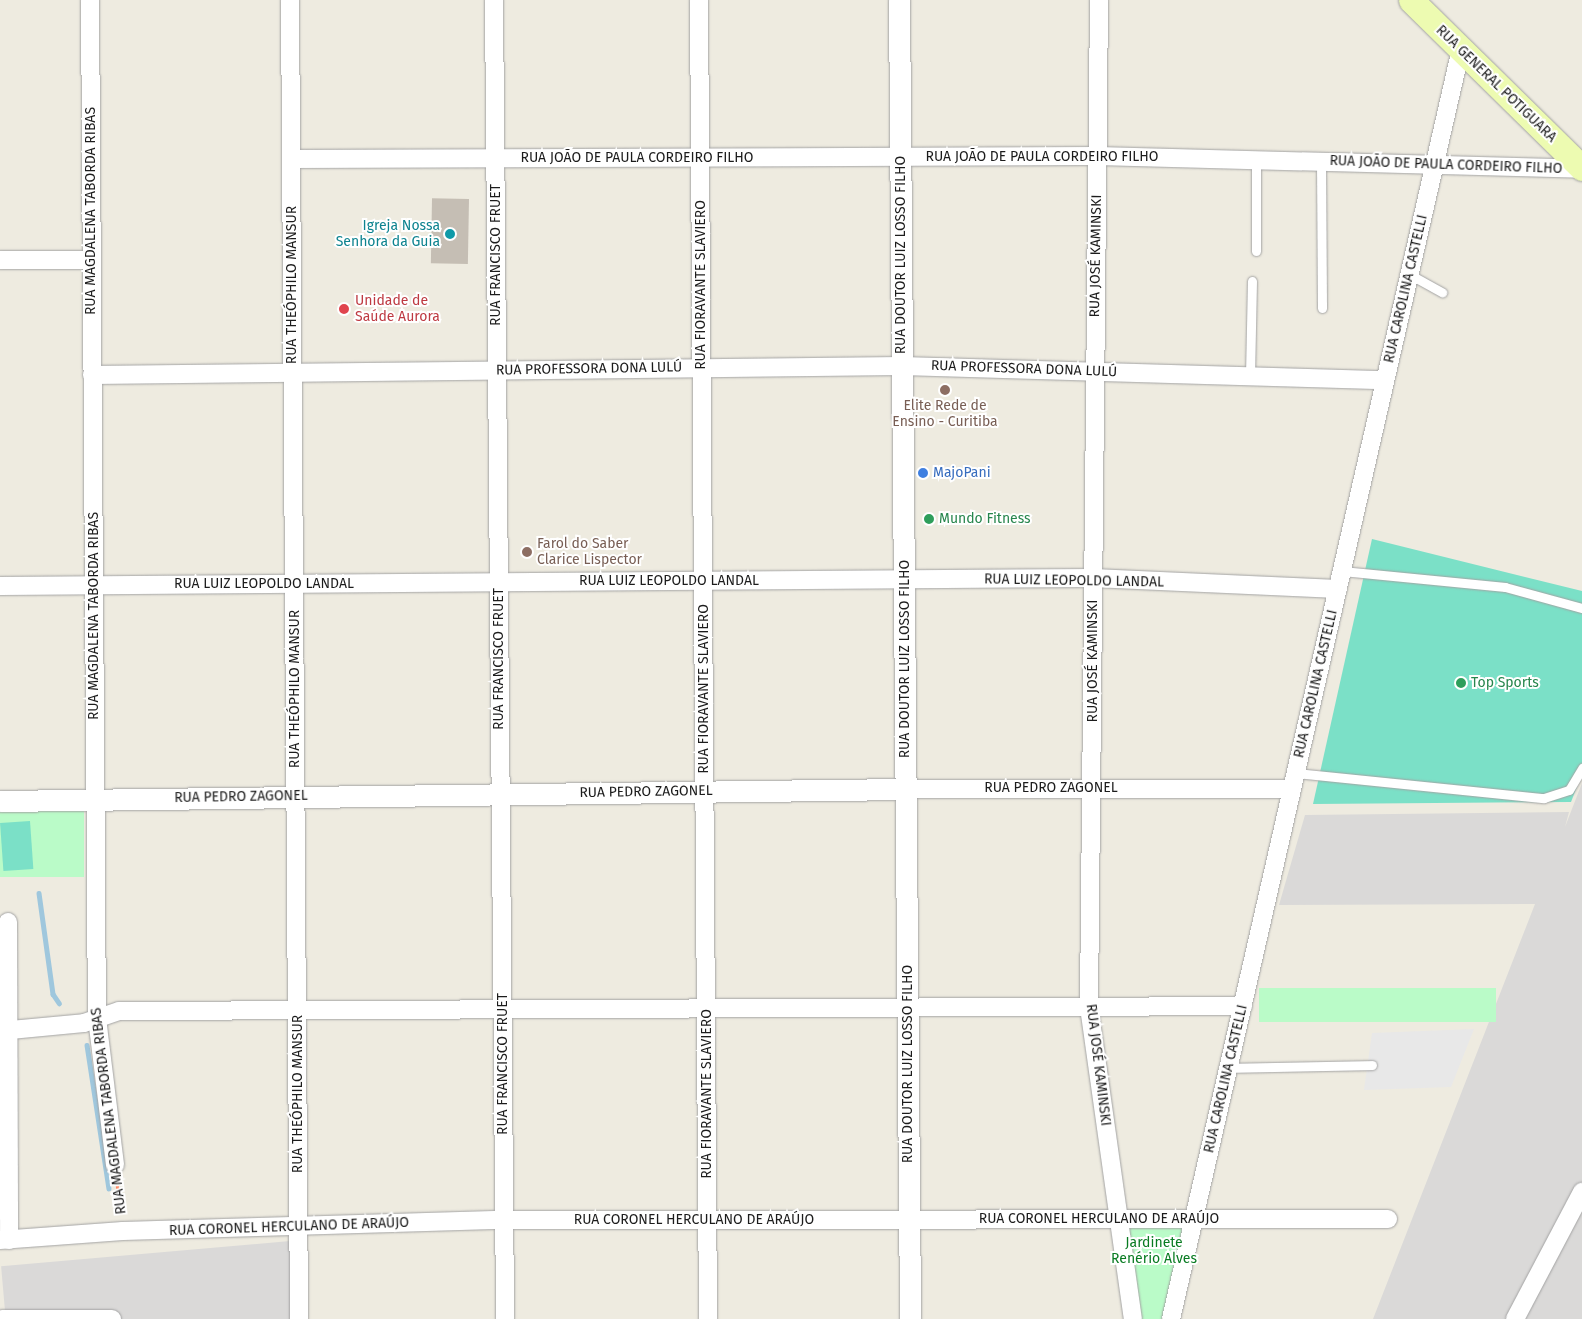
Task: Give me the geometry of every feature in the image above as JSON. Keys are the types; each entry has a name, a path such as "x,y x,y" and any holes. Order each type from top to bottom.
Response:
{"main road":[{"name":"RUA GENERAL POTIGUARA","path":"1411,0 1582,168"}],"street":[{"name":"RUA MAGDALENA TABORDA RIBAS","path":"90,0 97,1018 115,1165"},
{"name":"RUA THEÓPHILO MANSUR","path":"290,0 299,1319"},
{"name":"RUA FRANCISCO FRUET","path":"494,0 505,1319"},
{"name":"RUA FIORAVANTE SLAVIERO","path":"699,0 708,1319"},
{"name":"RUA DOUTOR LUIZ LOSSO FILHO","path":"899,0 910,1319"},
{"name":"RUA JOSÉ KAMINSKI","path":"1099,0 1090,1006 1133,1319"},
{"name":"RUA CAROLINA CASTELLI","path":"1171,1319 1461,49"},
{"name":"RUA JOÃO DE PAULA CORDEIRO FILHO","path":"291,159 1097,156 1582,168"},
{"path":"0,260 92,260"},
{"name":"RUA PROFESSORA DONA LULÚ","path":"92,375 902,366 1385,380"},
{"name":"RUA LUIZ LEOPOLDO LANDAL","path":"0,586 1093,578 1338,589"},
{"name":"RUA PEDRO ZAGONEL","path":"0,800 1092,787 1294,781"},
{"path":"4,1240 8,922"},
{"path":"6,1030 84,1023 119,1011 1243,1006"},
{"path":"1515,1319 1582,1192"},
{"name":"RUA CORONEL HERCULANO DE ARAÚJO","path":"4,1240 123,1231 504,1220 1388,1219"},
{"path":"2,1319 112,1319"}],"lane":[{"path":"1256,160 1256,251"},
{"path":"1321,162 1322,308"},
{"path":"1410,274 1442,292"},
{"path":"1250,376 1252,281"},
{"path":"1342,571 1505,587 1582,608"},
{"path":"1294,781 1544,798 1569,790 1582,768"},
{"path":"1228,1068 1372,1065"}],"path":[{"name":"RUA MAGDALENA TABORDA RIBAS","path":"115,1165 123,1231"}],"shaded area":[{"path":"1582,783 1582,1319 1373,1319 1535,904 1279,905 1305,815 1569,812 1565,827"},
{"path":"1474,1029 1451,1087 1364,1090 1372,1033"},
{"path":"290,1241 297,1319 6,1319 1,1266"}],"green space":[{"name":"Top Sports","path":"1372,539 1582,591 1582,774 1571,802 1313,804"},
{"path":"0,806 84,806 84,877 0,877"},
{"path":"30,821 33,869 3,871 0,823"},
{"path":"1259,988 1496,988 1496,1022 1259,1022"},
{"name":"Jardinete Renério Alves","path":"1128,1227 1183,1227 1162,1319 1141,1319"}],"building":[{"name":"Igreja Nossa Senhora da Guia","path":"432,198 469,199 468,264 431,263"}],"waterway":[{"path":"39,893 53,994 59,1003"},
{"path":"87,1045 109,1188"}],"place":[{"name":"Igreja Nossa Senhora da Guia","path":"450,234"},
{"name":"Unidade de Saúde Aurora","path":"344,309"},
{"name":"Elite Rede de Ensino - Curitiba","path":"945,390"},
{"name":"MajoPani","path":"923,473"},
{"name":"Mundo Fitness","path":"929,519"},
{"name":"Farol do Saber Clarice Lispector","path":"527,552"},
{"name":"Top Sports","path":"1461,683"}]}
